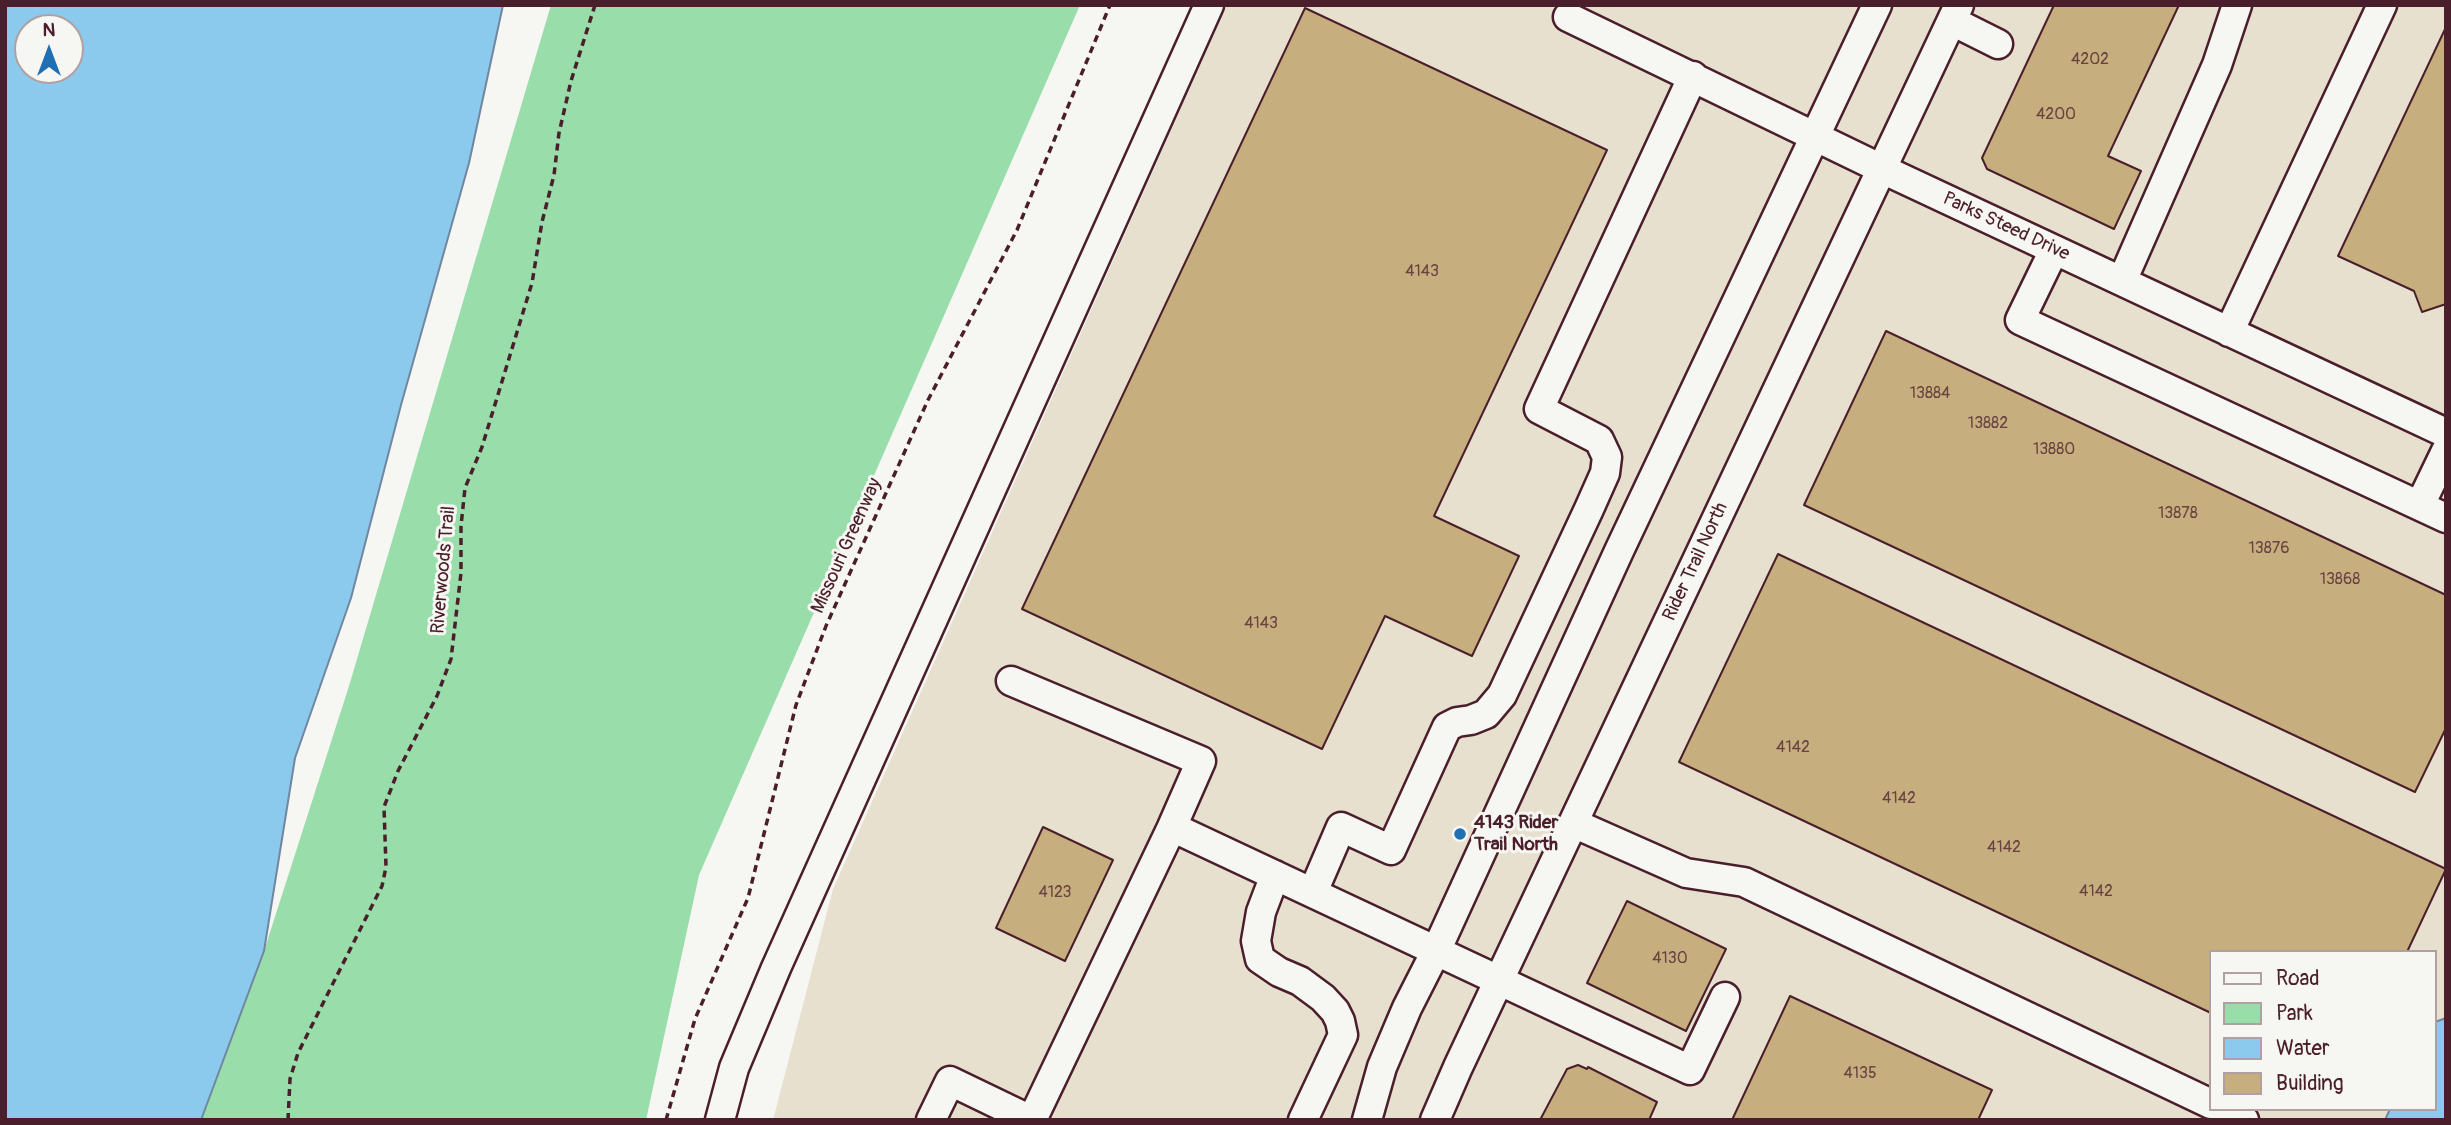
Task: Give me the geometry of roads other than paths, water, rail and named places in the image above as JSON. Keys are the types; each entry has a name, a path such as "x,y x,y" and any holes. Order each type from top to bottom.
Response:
{"street":[{"path":"720,1120 734,1068 776,968 1209,5"},
{"path":"1367,1120 1387,1055 1407,1008 1437,949 1625,540 1877,5"},
{"path":"2122,281 2217,65 2237,5"},
{"path":"2229,332 2382,5"},
{"path":"1955,13 1998,44"},
{"name":"Rider Trail North","path":"1435,1120 1955,13"},
{"name":"Parks Steed Drive","path":"1568,17 1882,169 2446,433"},
{"path":"1312,892 1341,827 1391,850 1447,727 1486,714 1502,695 1605,473 1607,457 1599,440 1539,409 1693,76"},
{"path":"2054,250 2020,320 2446,517"},
{"path":"2420,505 2446,450"},
{"path":"1583,521 1625,540"},
{"path":"932,1120 950,1081 1032,1120 1201,761 1011,681"},
{"path":"1573,823 1686,873 1744,883 2210,1104"},
{"path":"1172,827 1690,1070 1725,997"},
{"path":"1275,875 1261,912 1256,941 1260,959 1279,972 1300,981 1323,998 1335,1011 1343,1035 1303,1120"},
{"path":"2226,1111 2244,1120"}],"water":[{"path":"5,5 503,5 469,163 401,405 351,598 295,758 264,951 201,1120 5,1120"},
{"path":"2446,1018 2446,1120 2385,1120 2389,1111 2437,1111 2437,1021"}],"place":[{"name":"4143 Rider Trail North","path":"1460,834"}]}
